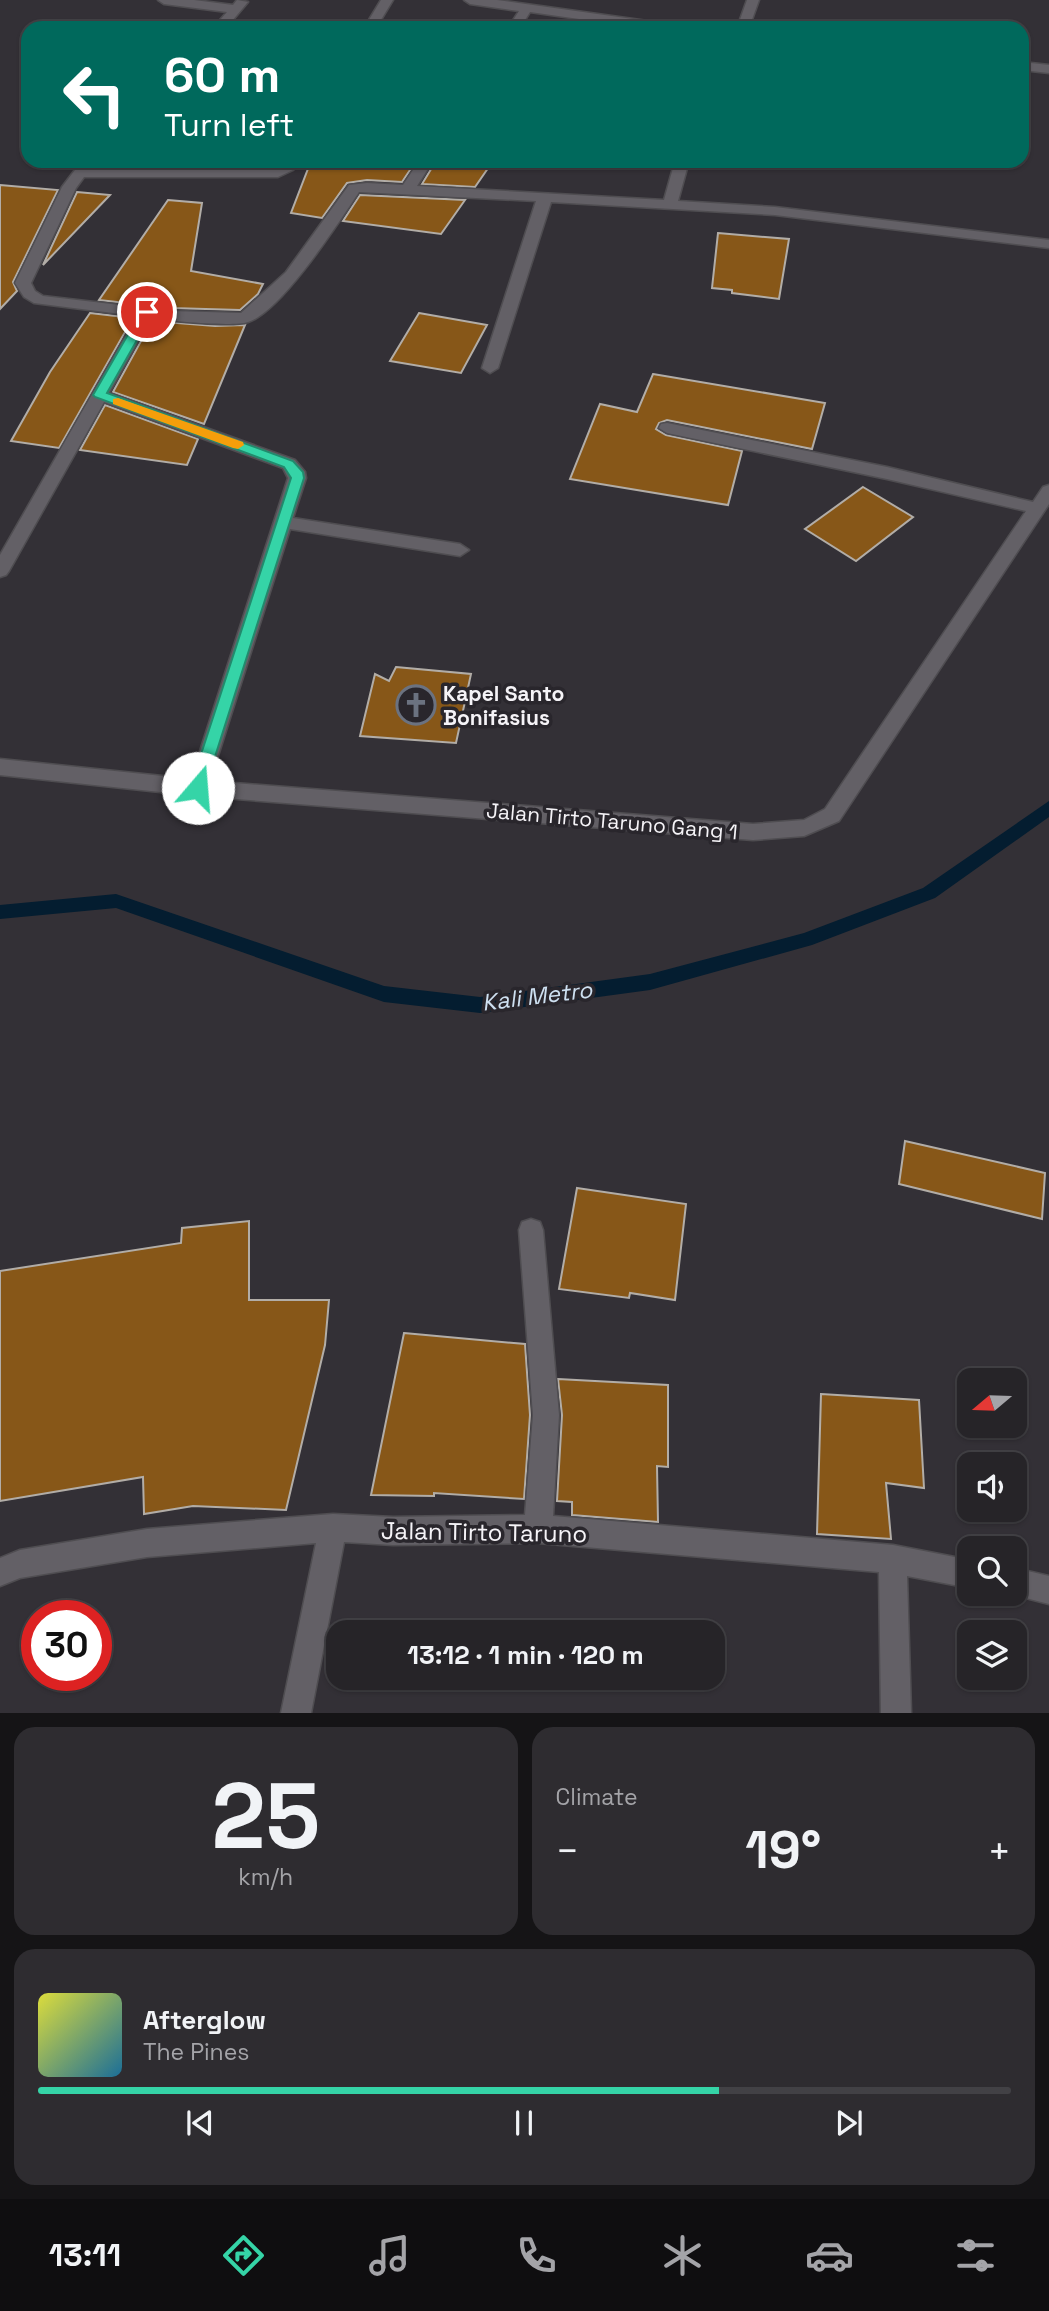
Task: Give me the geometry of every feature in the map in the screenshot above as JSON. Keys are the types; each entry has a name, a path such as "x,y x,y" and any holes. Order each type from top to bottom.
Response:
{"street":[{"path":"164,0 239,5"},
{"path":"374,21 387,0"},
{"path":"470,0 620,21"},
{"path":"746,21 753,0"},
{"path":"225,21 239,5"},
{"path":"519,21 527,8"},
{"path":"1029,67 1049,69"},
{"path":"98,168 80,173 69,187 23,284 29,294 39,300 171,316 245,318 289,276 322,236 354,188 775,211 1049,244"},
{"path":"130,168 278,173 286,168"},
{"path":"407,190 421,168"},
{"path":"670,204 679,168"},
{"path":"490,368 545,197"},
{"path":"0,571 147,312"},
{"path":"100,395 289,464 296,472 297,478 198,788"},
{"path":"667,428 1036,508"},
{"name":"Jalan Tirto Taruno Gang 1","path":"0,767 198,788 753,832 802,831 818,825 832,815 1049,491"},
{"path":"283,522 460,550"},
{"path":"531,1230 546,1415 538,1528"},
{"path":"296,1713 333,1528"},
{"name":"Jalan Tirto Taruno","path":"0,1572 20,1564 148,1543 333,1528 393,1531 538,1528 893,1559 957,1571"},
{"path":"893,1559 896,1713"},
{"path":"1027,1585 1049,1590"}],"building":[{"path":"308,168 411,168 402,182 367,180 347,183 322,218 291,213"},
{"path":"432,168 488,168 475,187 422,184"},
{"path":"0,185 58,190 13,282 17,291 0,309"},
{"path":"77,192 110,195 43,265"},
{"path":"360,195 465,200 441,234 343,221"},
{"path":"168,200 202,203 191,271 263,284 258,294 240,310 171,308 99,300"},
{"path":"718,233 789,239 779,299 712,288"},
{"path":"90,313 133,318 59,448 11,441 50,372"},
{"path":"419,313 487,325 461,373 390,361"},
{"path":"152,321 215,326 245,325 204,424 113,392"},
{"path":"653,374 825,403 812,449 667,420 659,423 656,429 666,435 742,451 728,505 570,479 600,404 637,412"},
{"path":"105,405 198,439 187,465 80,450"},
{"path":"863,487 913,517 856,561 805,529"},
{"name":"Kapel Santo Bonifasius","path":"396,667 471,674 456,743 360,736 375,674 389,681"},
{"path":"905,1141 1045,1173 1042,1219 899,1184"},
{"path":"577,1188 686,1204 675,1300 630,1293 629,1298 559,1289"},
{"path":"249,1221 249,1300 329,1300 325,1345 286,1510 193,1506 144,1514 143,1477 0,1501 0,1271 181,1243 182,1228"},
{"path":"404,1333 525,1344 530,1415 524,1499 434,1493 434,1496 371,1495"},
{"path":"558,1379 668,1385 668,1467 657,1466 658,1522 572,1515 572,1502 557,1501 562,1415"},
{"path":"821,1394 919,1400 924,1488 886,1483 891,1539 817,1534"}],"waterway":[{"name":"Kali Metro","path":"0,912 116,901 384,994 480,1005 650,982 806,940 929,893 1049,808"}],"slow traffic":[{"path":"118,401 238,445"}],"place":[{"name":"Kapel Santo Bonifasius","path":"416,705"}],"route":[{"path":"147,312 100,395 289,464 296,472 297,478 198,788"}]}
